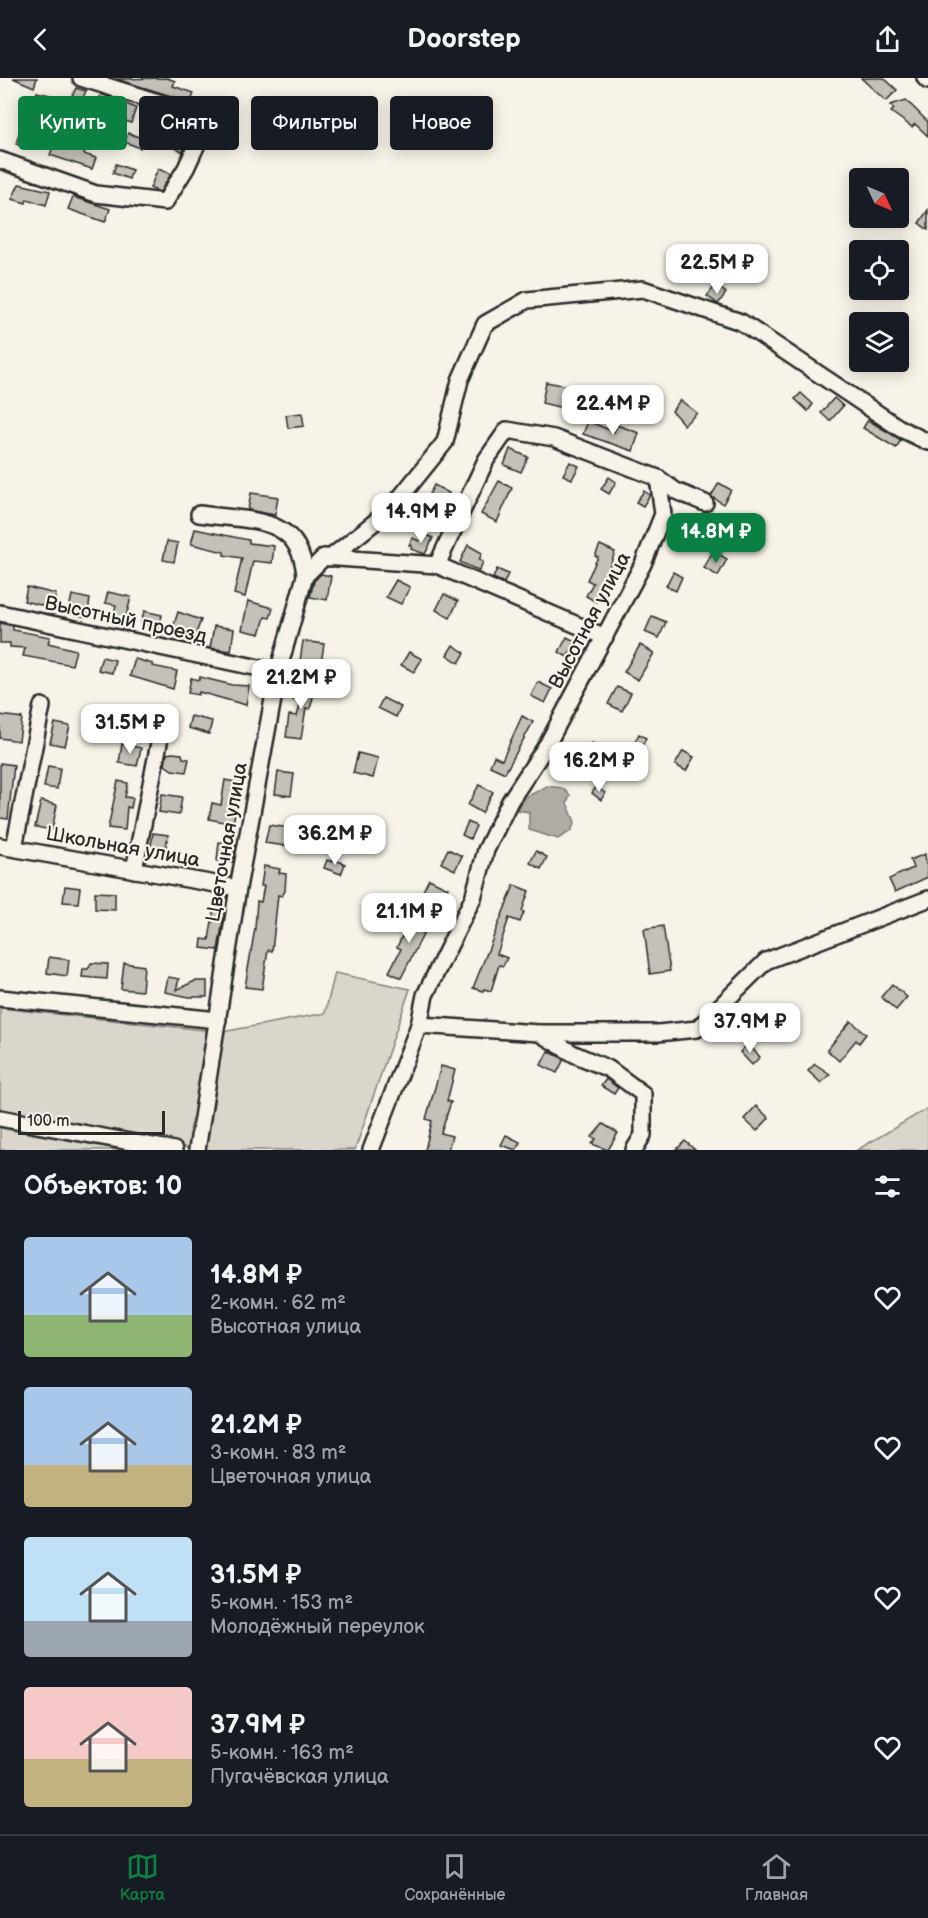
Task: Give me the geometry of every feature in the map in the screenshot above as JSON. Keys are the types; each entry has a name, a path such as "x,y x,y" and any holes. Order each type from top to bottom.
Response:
{"street":[{"path":"0,160 96,194 165,202 186,168 208,118 81,78"},
{"path":"330,558 391,509 445,442 460,380 485,324 527,300 643,289 741,321 901,429 928,442"},
{"path":"437,565 486,460 507,430 554,438 658,478 676,491 705,503"},
{"name":"Высотная улица","path":"371,1150 419,1025 425,995 473,898 486,850 510,801 548,743 643,564 663,514 658,478"},
{"path":"199,514 272,525 292,535 304,555 305,576"},
{"path":"305,576 324,557 437,565 605,637"},
{"name":"Цветочная улица","path":"197,1150 238,888 278,672 305,576"},
{"name":"Высотный проезд","path":"0,613 278,672"},
{"path":"7,847 42,706"},
{"path":"134,870 159,743"},
{"name":"Школьная улица","path":"7,847 238,888"},
{"path":"419,1025 539,1033 658,1033 697,1029 766,961 928,899"},
{"path":"0,998 218,1020"},
{"path":"539,1033 574,1054 609,1069 643,1094 644,1135 634,1150"},
{"path":"0,1118 174,1150"}],"shaded area":[{"path":"547,786 562,788 570,795 567,803 575,822 571,831 558,839 529,830 529,812 516,810 526,797"},
{"path":"335,973 410,989 355,1150 198,1150 0,1115 0,1008 222,1032 325,1013"},
{"path":"928,1108 928,1150 857,1150"},
{"path":"0,1128 123,1150 0,1150"}],"building":[{"path":"13,78 37,78 34,87"},
{"path":"167,78 175,81 173,86 194,93 193,96 171,96 116,79"},
{"path":"861,78 884,78 897,90 886,101"},
{"path":"76,88 86,91 84,96 72,96"},
{"path":"37,92 50,95 50,96 36,96"},
{"path":"906,100 928,122 928,136 915,124 912,127 891,112 894,109 890,105"},
{"path":"127,104 136,108 131,123 127,122"},
{"path":"128,133 139,137 139,148 127,143"},
{"path":"52,150 85,150 84,154 96,158 92,169 50,155"},
{"path":"116,164 132,170 129,179 113,173"},
{"path":"158,169 171,174 160,192 150,188"},
{"path":"19,184 50,191 46,205 27,199 26,203 12,199"},
{"path":"73,197 110,209 105,222 68,209"},
{"path":"928,210 928,230 919,223"},
{"path":"716,285 726,293 718,304 707,296"},
{"path":"546,382 568,386 563,408 542,403"},
{"path":"801,393 813,404 808,411 795,399"},
{"path":"834,398 843,406 830,421 821,413"},
{"path":"641,400 652,405 648,414 637,409"},
{"path":"680,400 697,413 684,425 672,411"},
{"path":"302,413 304,426 288,428 286,415"},
{"path":"868,420 901,440 896,448 863,428"},
{"path":"588,421 614,432 617,425 639,433 633,451 583,434"},
{"path":"510,449 528,457 521,472 504,465"},
{"path":"570,462 579,466 572,479 563,475"},
{"path":"609,477 616,482 609,494 601,489"},
{"path":"499,481 512,488 497,522 481,514"},
{"path":"719,483 731,490 723,504 711,496"},
{"path":"434,485 449,493 439,514 423,507"},
{"path":"644,491 650,495 643,506 636,502"},
{"path":"251,493 278,497 275,515 248,510"},
{"path":"704,512 719,518 712,531 698,524"},
{"path":"195,529 249,540 249,543 274,546 272,563 253,561 245,597 234,594 242,558 224,555 224,552 191,544"},
{"path":"423,533 433,538 425,554 411,549 412,546 409,545 413,538 419,541"},
{"path":"167,541 178,543 174,562 163,560"},
{"path":"468,545 482,553 479,560 483,562 479,571 460,562"},
{"path":"600,545 615,552 596,602 586,596 593,583 587,580 598,557 595,556"},
{"path":"713,551 727,559 718,576 704,568"},
{"path":"497,569 508,574 504,583 493,578"},
{"path":"673,572 682,577 676,591 666,586"},
{"path":"321,574 331,576 327,600 310,597 314,581"},
{"path":"396,580 410,587 401,604 386,597"},
{"path":"27,587 56,594 53,608 24,601"},
{"path":"108,592 131,597 125,621 113,619 116,605 105,603"},
{"path":"444,594 458,601 450,618 436,610"},
{"path":"72,595 90,599 87,617 68,613"},
{"path":"248,601 273,608 270,618 265,617 260,634 242,630"},
{"path":"144,611 162,615 159,628 141,624"},
{"path":"178,612 201,620 194,639 172,631"},
{"path":"652,616 666,622 659,638 645,632"},
{"path":"0,623 13,626 13,630 50,637 48,643 76,650 72,665 23,656 25,648 10,647 10,643 0,643"},
{"path":"214,626 234,629 231,651 210,648"},
{"path":"567,637 576,642 567,657 559,652"},
{"path":"303,641 324,644 320,671 299,668"},
{"path":"453,645 465,653 459,663 447,655"},
{"path":"640,645 654,653 638,680 624,672"},
{"path":"409,652 422,659 414,672 401,665"},
{"path":"102,657 115,660 112,673 98,670"},
{"path":"135,659 153,664 152,666 177,671 173,689 130,676"},
{"path":"200,677 232,685 249,686 246,705 199,692 198,695 188,693 191,678 199,680"},
{"path":"300,682 316,685 310,709 306,708 301,739 286,737 289,715 297,716 301,702 293,700"},
{"path":"538,682 552,689 545,703 531,696"},
{"path":"617,687 631,693 622,711 608,704"},
{"path":"383,698 401,707 396,717 378,708"},
{"path":"0,715 22,718 19,741 0,738"},
{"path":"191,716 212,721 209,734 188,728"},
{"path":"522,716 533,722 505,773 490,766 494,756 502,760"},
{"path":"55,723 70,726 65,746 50,743"},
{"path":"639,734 646,738 639,752 631,749"},
{"path":"592,743 603,749 585,780 575,774"},
{"path":"122,744 141,748 137,766 119,763"},
{"path":"683,751 694,757 686,771 675,765"},
{"path":"358,753 378,758 373,778 353,773"},
{"path":"167,754 182,754 183,758 189,759 186,772 172,770 165,765"},
{"path":"0,763 14,765 8,819 0,818"},
{"path":"48,766 60,768 57,789 44,787"},
{"path":"278,772 294,774 291,796 275,794"},
{"path":"225,780 240,783 233,824 209,819 212,803 221,805"},
{"path":"118,781 128,783 125,797 133,798 131,808 127,807 125,830 108,828"},
{"path":"479,785 493,792 482,813 468,805"},
{"path":"596,787 605,793 601,800 592,793"},
{"path":"162,794 182,797 179,815 159,812"},
{"path":"41,801 57,805 52,830 35,827"},
{"path":"468,822 476,826 470,839 462,835"},
{"path":"269,825 289,828 286,846 265,843"},
{"path":"153,833 168,835 165,852 150,850"},
{"path":"219,842 236,844 233,862 217,861"},
{"path":"448,849 462,856 455,870 441,863"},
{"path":"536,851 547,857 541,869 530,863"},
{"path":"925,854 928,877 895,892 889,879 913,868 910,860"},
{"path":"333,859 345,864 341,874 324,868 327,860 332,862"},
{"path":"264,866 280,869 279,873 286,874 285,891 282,896 278,895 272,951 268,950 262,989 245,987 257,901 261,902 264,886 261,886"},
{"path":"429,879 448,888 440,904 421,895"},
{"path":"514,885 529,891 520,922 509,918 497,954 507,958 503,966 499,965 491,991 473,988"},
{"path":"65,886 80,888 78,903 63,902"},
{"path":"95,892 115,893 115,910 95,909"},
{"path":"214,908 225,909 218,950 201,948 202,939 209,940"},
{"path":"413,914 430,921 401,978 389,972 401,949 397,947"},
{"path":"663,926 670,971 650,974 644,929"},
{"path":"49,957 69,960 67,976 47,973"},
{"path":"91,963 108,964 107,979 82,977 83,969 88,969"},
{"path":"124,963 144,966 142,991 121,989"},
{"path":"168,977 179,979 176,990 195,981 207,981 207,997 189,997 165,992"},
{"path":"892,984 907,997 896,1010 881,997"},
{"path":"851,1021 866,1034 859,1043 856,1040 839,1061 827,1050"},
{"path":"748,1044 760,1057 752,1065 740,1052"},
{"path":"548,1051 564,1059 557,1073 541,1065"},
{"path":"815,1064 830,1074 821,1083 808,1071"},
{"path":"441,1066 455,1070 447,1101 451,1102 441,1133 452,1136 448,1150 425,1150 432,1121 426,1119"},
{"path":"606,1079 618,1088 614,1094 601,1086"},
{"path":"756,1106 769,1118 757,1131 744,1119"},
{"path":"603,1124 618,1133 608,1150 592,1144 596,1139 592,1137"},
{"path":"506,1135 520,1142 516,1150 501,1145"},
{"path":"685,1141 695,1150 676,1150"}]}
